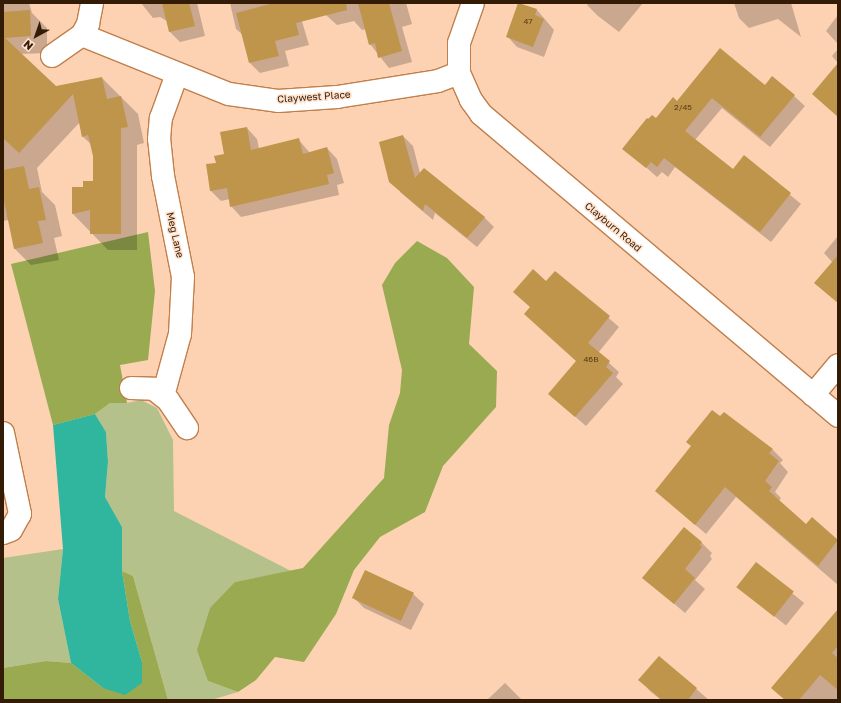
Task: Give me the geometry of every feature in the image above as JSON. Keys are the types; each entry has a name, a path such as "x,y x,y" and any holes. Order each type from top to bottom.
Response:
{"street":[{"path":"52,56 82,35 88,24 92,3"},
{"name":"Clayburn Road","path":"473,3 459,43 459,73 471,100 492,124 838,416"},
{"name":"Claywest Place","path":"82,35 229,94 278,101 337,97 438,81 459,73"},
{"name":"Meg Lane","path":"163,396 180,334 183,277 163,176 159,140 161,118 177,74"},
{"path":"813,395 838,365"},
{"path":"131,388 154,389 163,396 187,428"},
{"path":"3,433 20,514 11,530 3,533"}],"green space":[{"path":"148,232 155,291 148,360 120,365 127,403 110,403 95,414 53,425 11,264"},
{"path":"417,241 447,258 474,287 469,344 497,371 496,407 443,466 425,512 380,537 354,570 336,614 304,662 275,657 256,680 238,692 208,681 197,650 210,608 235,582 303,568 384,478 389,425 400,393 402,370 382,285 395,263"},
{"path":"141,400 157,408 173,440 174,511 291,571 235,582 208,681 238,692 211,700 168,700 133,576 122,571 122,527 105,497 108,462 106,432 95,414 110,403 127,403"},
{"path":"63,549 58,599 71,663 46,661 3,668 3,558"},
{"path":"122,571 133,576 168,700 3,700 3,668 46,661 71,663 103,688 142,662 130,621"}],"water":[{"path":"95,414 106,432 108,462 105,497 122,527 122,571 130,621 142,662 142,683 125,695 103,688 71,663 58,599 63,549 53,425"}],"building":[{"path":"162,3 189,3 195,26 169,32"},
{"path":"274,3 346,3 347,10 296,23 299,35 275,41 279,56 249,63 236,13"},
{"path":"358,3 389,3 402,51 378,58 375,43 369,45"},
{"path":"518,3 537,9 535,15 544,19 533,47 506,37"},
{"path":"30,10 31,36 5,38 56,86 102,77 107,99 121,96 128,127 121,128 121,234 90,234 90,210 72,214 72,187 83,187 83,181 93,181 93,156 88,135 82,137 73,94 19,153 3,138 3,12"},
{"path":"720,48 765,85 772,76 795,95 760,137 712,98 685,131 733,169 744,155 791,193 760,232 664,158 657,167 651,162 646,168 622,149 647,118 648,119 652,115 656,118 673,97 677,101"},
{"path":"838,63 838,117 812,94"},
{"path":"247,127 251,150 299,138 303,154 327,147 334,173 327,175 329,184 230,207 227,188 210,191 206,164 216,163 214,156 224,154 220,132"},
{"path":"403,135 415,178 424,168 485,217 467,238 425,204 423,211 389,182 379,142"},
{"path":"24,166 29,189 39,187 46,220 38,221 43,243 14,249 3,196 3,170"},
{"path":"838,255 838,303 814,283"},
{"path":"533,269 546,281 555,271 610,316 588,343 610,361 606,367 613,373 575,417 548,394 576,361 524,314 530,307 513,292"},
{"path":"712,410 720,416 724,412 773,449 769,453 779,461 765,481 772,487 769,491 806,524 812,517 838,540 818,566 725,487 695,525 655,491 691,446 686,442"},
{"path":"684,527 702,542 700,545 702,547 685,569 695,578 674,604 642,578"},
{"path":"756,562 794,592 774,617 736,587"},
{"path":"365,570 414,593 401,621 352,598"},
{"path":"838,609 838,646 832,653 838,658 838,690 820,675 799,700 785,700 771,688"},
{"path":"659,656 697,688 688,700 662,700 638,680"}]}
